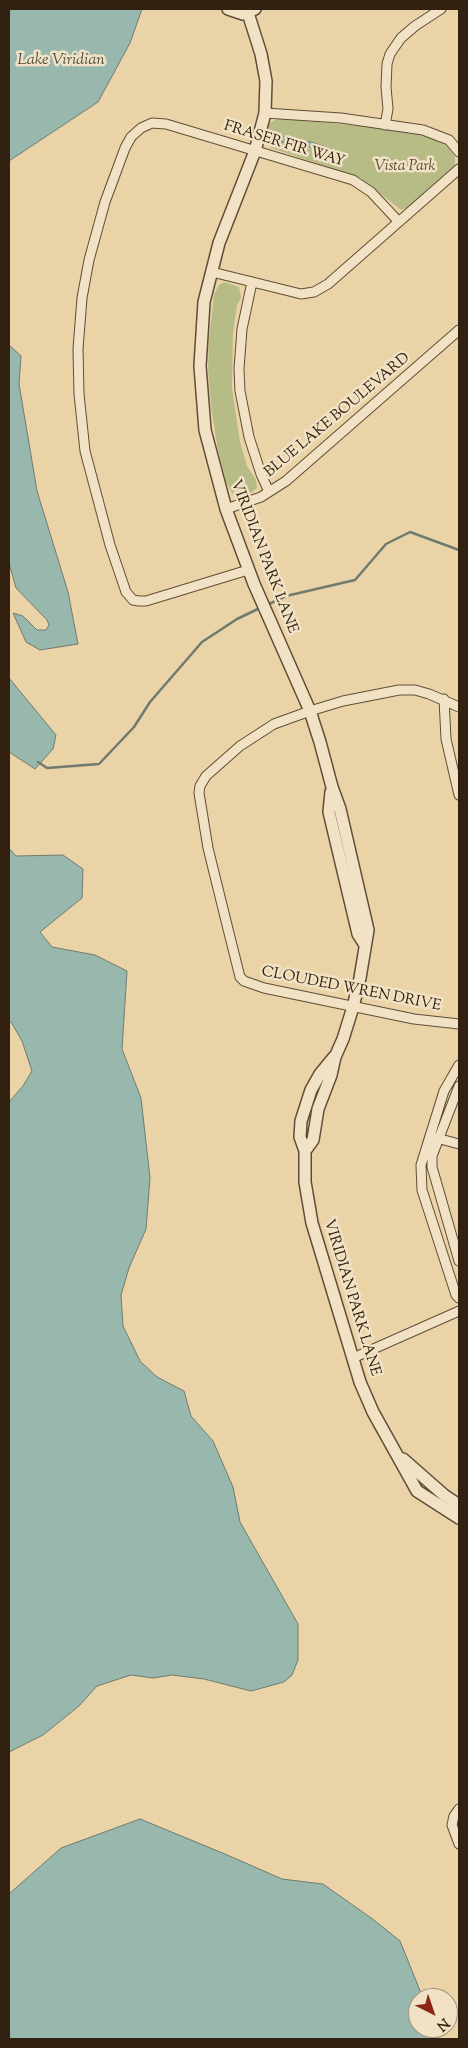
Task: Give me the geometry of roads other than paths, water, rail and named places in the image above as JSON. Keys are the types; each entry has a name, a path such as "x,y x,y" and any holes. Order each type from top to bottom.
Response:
{"street":[{"path":"228,9 237,13 252,11"},
{"path":"385,125 388,109 386,87 387,64 390,54 401,38 441,9"},
{"name":"VIRIDIAN PARK LANE","path":"252,11 266,81 265,113 255,151 219,243 204,302 200,387 209,450 226,509 248,570 310,711 332,787 330,812 358,934 365,945 360,978 343,1039 335,1057 315,1082 305,1106 300,1137 305,1151 305,1182 309,1212 360,1382 391,1448 417,1491 459,1517"},
{"path":"265,113 341,118 423,130 449,140 459,152"},
{"name":"FRASER FIR WAY","path":"248,570 146,601 133,600 122,586 89,469 82,433 78,379 85,277 98,225 122,156 131,137 145,126 152,123 166,124 353,180 371,192 399,222"},
{"path":"212,272 301,294 314,292 328,284 459,169"},
{"path":"252,282 242,329 240,391 249,437 269,492"},
{"name":"BLUE LAKE BOULEVARD","path":"226,509 250,502 286,481 459,330"},
{"path":"310,711 343,701 398,690 415,690 444,699 459,707"},
{"path":"444,699 446,739 457,779 459,795"},
{"name":"CLOUDED WREN DRIVE","path":"310,711 274,724 261,732 216,766 206,776 200,786 199,802 208,848 240,976 250,984 264,988 414,1020 459,1024"},
{"path":"459,1065 444,1091 421,1165 422,1190 456,1295 459,1298"},
{"path":"459,1086 432,1156 432,1168 459,1261"},
{"path":"429,1136 459,1144"},
{"path":"353,1358 459,1310"},
{"name":"VIRIDIAN PARK LANE","path":"391,1448 444,1495 459,1505"},
{"path":"459,1809 454,1816 452,1824 459,1844"}],"water":[{"name":"Lake Viridian","path":"9,9 142,9 130,43 98,102 9,161"},
{"path":"282,136 290,140 311,142 332,149 338,157 335,159 331,155 317,149 307,146 296,146 276,140 275,137"},
{"path":"9,345 21,356 19,384 37,491 68,592 78,644 40,650 26,642 13,613 23,616 37,630 46,630 49,625 47,620 16,588 9,563"},
{"path":"9,678 56,735 53,749 35,769 9,752"},
{"path":"9,848 16,856 63,855 83,869 82,898 40,932 52,947 95,955 127,971 122,1049 141,1098 150,1178 146,1229 129,1268 121,1295 123,1326 140,1361 157,1377 184,1391 191,1416 213,1441 233,1487 240,1522 298,1624 298,1660 292,1675 284,1682 251,1691 204,1679 172,1675 153,1678 131,1675 97,1686 79,1706 43,1735 9,1752 9,1102 23,1086 32,1071 22,1041 11,1022 9,1022"},
{"path":"140,1819 282,1879 323,1884 400,1941 419,1988 408,1988 408,2038 439,2039 9,2039 9,1894 61,1848"}],"waterway":[{"path":"267,605 286,596 355,580 386,544 410,532 459,550"},
{"path":"38,762 47,768 99,764 134,727 150,702 202,642 237,619 260,608"}],"park label":[{"name":"Vista Park","path":"405,167"}]}
